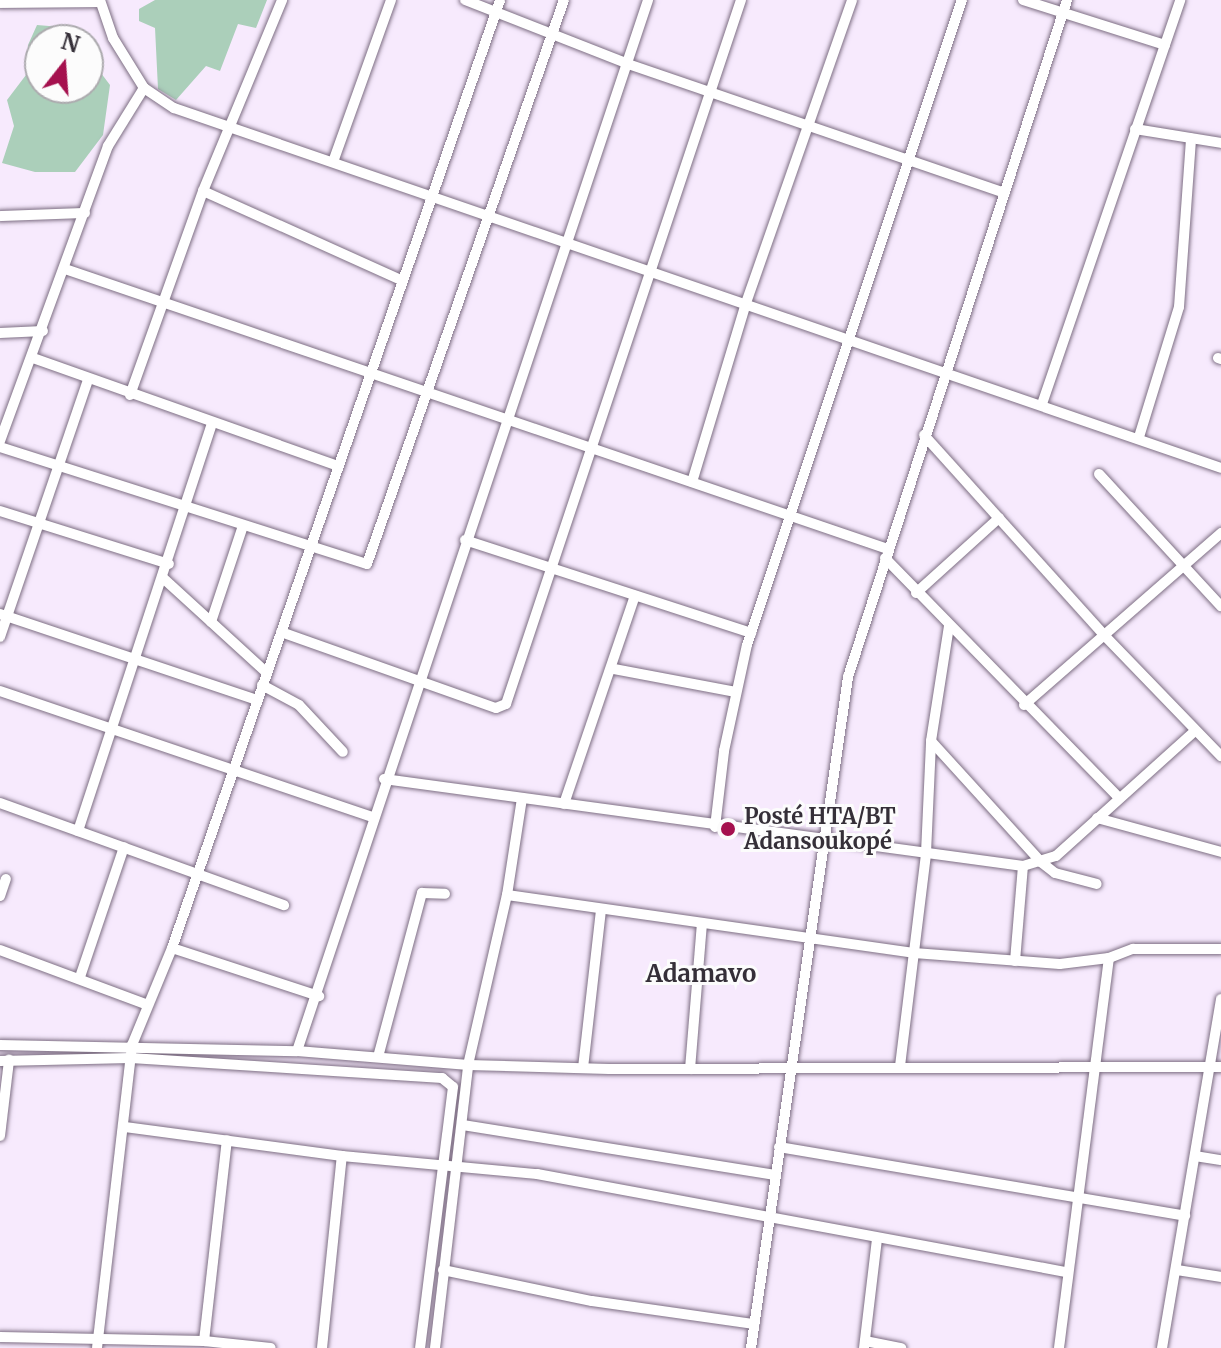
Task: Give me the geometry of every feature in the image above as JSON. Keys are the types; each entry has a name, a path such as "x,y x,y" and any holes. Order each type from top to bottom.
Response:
{"street":[{"path":"130,395 203,191 282,0"},
{"path":"333,162 391,0"},
{"path":"465,0 628,64 813,123 908,161 1005,193"},
{"path":"98,1343 132,1045 145,1004 172,948 430,194 500,0"},
{"path":"0,447 59,464 309,550 359,565 370,560 564,0"},
{"path":"297,1051 319,996 384,779 648,0"},
{"path":"281,632 417,682 503,707 649,269 713,93 741,0"},
{"path":"692,482 746,303 813,123 852,0"},
{"path":"715,827 736,692 751,633 787,514 962,0"},
{"path":"1023,0 1165,45"},
{"path":"751,1348 828,838 848,677 1067,0"},
{"path":"1042,404 1180,0"},
{"path":"0,3 100,1 113,38 144,88 174,108 1139,437 1221,468"},
{"path":"0,441 43,331 108,146 144,88"},
{"path":"1135,129 1221,143"},
{"path":"1139,437 1179,307 1191,138"},
{"path":"203,191 401,280"},
{"path":"0,216 85,213"},
{"path":"65,269 161,305 370,372 787,514 886,554 916,593 1119,798"},
{"path":"0,333 43,331"},
{"path":"33,358 130,395 338,466"},
{"path":"0,637 3,615 88,380"},
{"path":"78,831 169,564 212,424"},
{"path":"924,435 1103,634 1221,756"},
{"path":"1099,474 1221,606"},
{"path":"0,511 169,564"},
{"path":"916,593 999,518"},
{"path":"211,622 243,526"},
{"path":"1024,705 1182,563 1221,533"},
{"path":"465,540 751,633"},
{"path":"163,578 267,673"},
{"path":"564,804 614,669 635,596"},
{"path":"3,615 257,700"},
{"path":"900,1066 926,853 931,741 949,626"},
{"path":"614,669 736,692"},
{"path":"262,685 304,709 343,752"},
{"path":"0,691 372,817"},
{"path":"384,779 715,827 828,838 1023,866 1041,862 1097,818 1195,731"},
{"path":"931,741 1041,862 1055,873 1097,884"},
{"path":"435,1348 468,1065 507,895 522,798"},
{"path":"0,803 284,905"},
{"path":"1097,818 1221,852"},
{"path":"80,977 124,847"},
{"path":"1015,961 1023,866"},
{"path":"0,896 6,879"},
{"path":"378,1057 422,893 445,894"},
{"path":"507,895 813,940 914,953 1015,961 1084,963 1133,949 1221,949"},
{"path":"583,1068 601,909"},
{"path":"690,1069 702,923"},
{"path":"172,948 319,996"},
{"path":"0,950 80,977 145,1004"},
{"path":"1059,1348 1066,1272 1109,958"},
{"path":"1162,1348 1195,1156 1216,1067 1221,999"},
{"path":"0,1045 132,1045 297,1051 468,1065 583,1068 791,1070 1095,1064 1216,1067"},
{"path":"0,1136 4,1060 131,1058 442,1078 453,1087 440,1166 420,1348"},
{"path":"463,1125 775,1175"},
{"path":"125,1127 342,1156 537,1174 769,1221 1066,1272"},
{"path":"204,1341 227,1140"},
{"path":"779,1147 1185,1216"},
{"path":"322,1348 342,1156"},
{"path":"1195,1156 1221,1160"},
{"path":"877,1239 864,1344 901,1348"},
{"path":"443,1270 607,1304 754,1324"},
{"path":"1177,1270 1221,1277"},
{"path":"0,1337 98,1343 204,1341 271,1348"}],"green space":[{"path":"155,0 267,0 256,28 238,24 220,71 206,66 176,100 158,89 155,28 139,21 139,9"},
{"path":"104,77 110,85 103,135 75,172 35,172 2,163 14,126 7,100 24,78 24,104 104,104"}],"place":[{"name":"Posté HTA/BT Adansoukopé","path":"728,829"}],"district":[{"name":"Adamavo","path":"701,974"}]}
